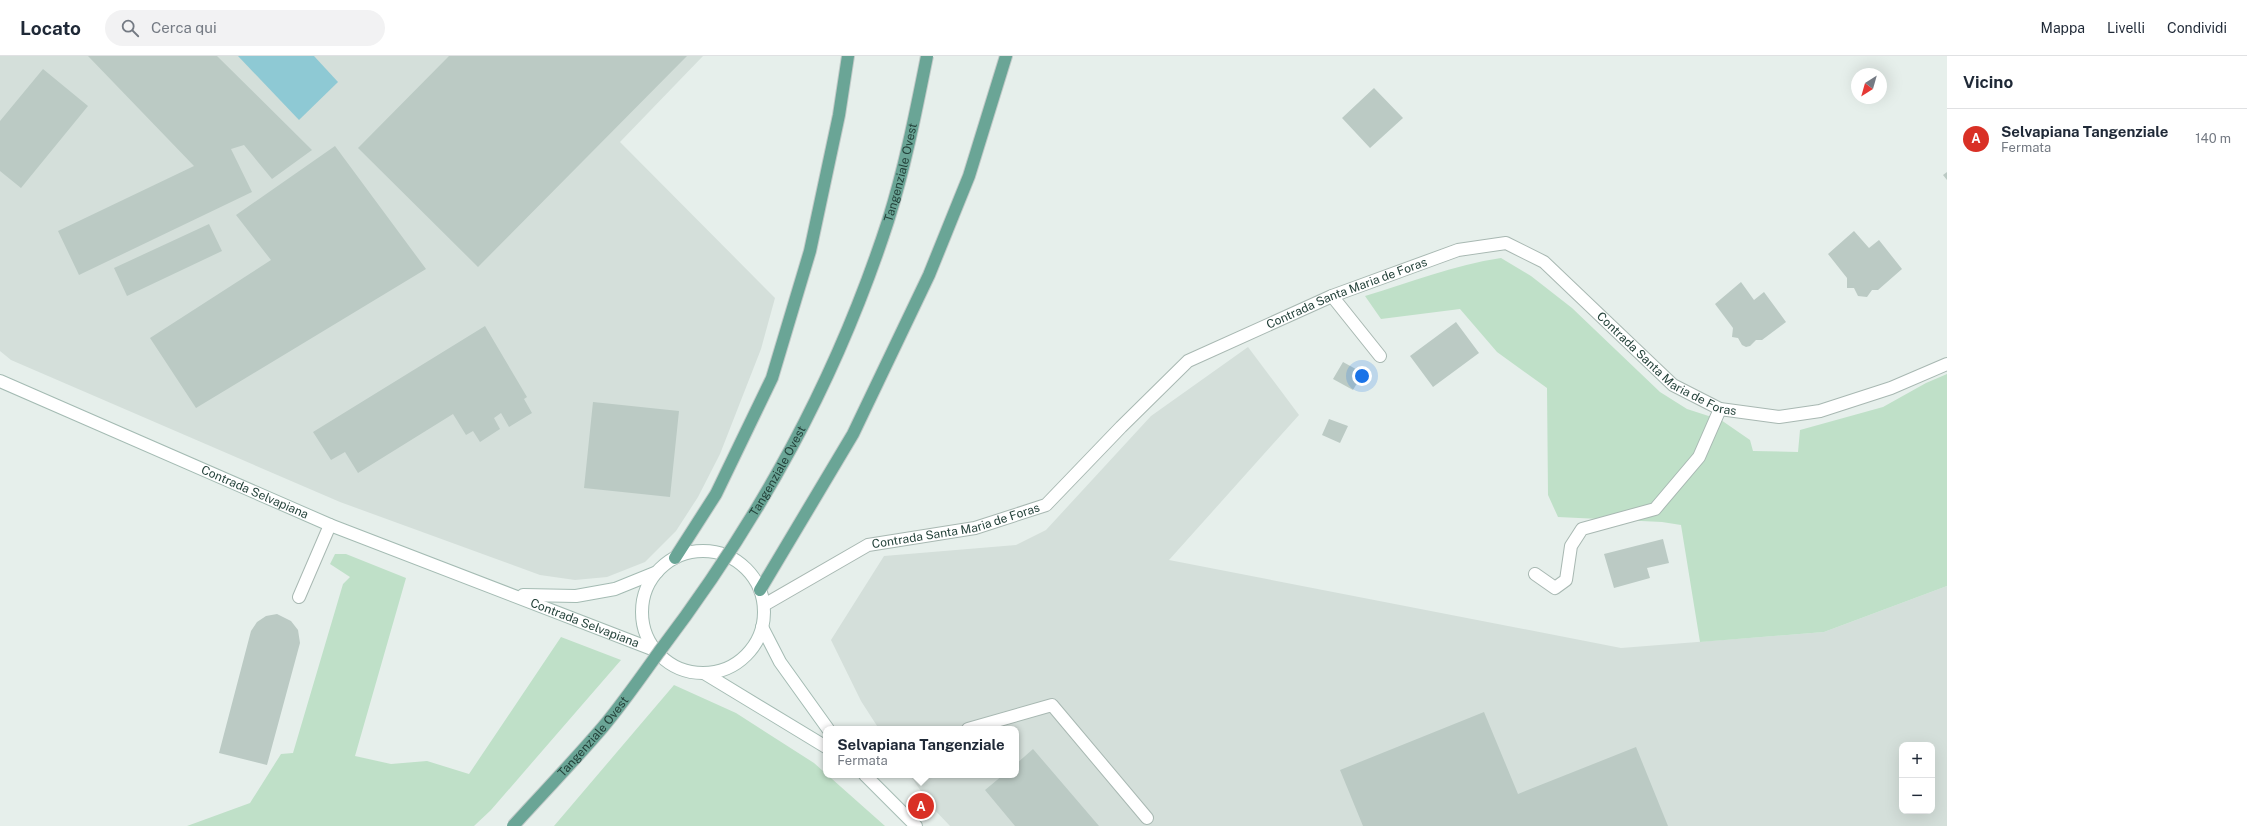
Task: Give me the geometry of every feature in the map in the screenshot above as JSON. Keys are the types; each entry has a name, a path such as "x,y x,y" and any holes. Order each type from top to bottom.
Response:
{"main road":[{"path":"675,558 716,494 772,378 810,251 839,115 848,56"},
{"name":"Tangenziale Ovest","path":"513,826 604,726 702,596 782,468 821,392 854,316 885,227 913,128 927,56"},
{"path":"760,590 853,434 929,275 969,176 1006,56"}],"street":[{"name":"Contrada Santa Maria de Foras","path":"764,605 868,545 975,528 1046,505 1121,427 1188,361 1332,296 1458,250 1506,243 1544,262 1673,385 1720,409 1779,418 1820,411 1891,388 1947,364"},
{"path":"1332,296 1380,356"},
{"name":"Contrada Selvapiana","path":"0,381 330,524 657,651"},
{"path":"1535,574 1555,588 1566,580 1571,546 1582,529 1655,509 1699,456 1720,409"},
{"path":"299,597 330,524"},
{"path":"708,551 725,555 740,563 752,575 760,590 764,605 762,627 758,639 741,660 730,667 704,673 678,667 657,651 644,626 642,612 644,598 657,572 675,558 691,552 708,551"},
{"name":"Contrada Selvapiana","path":"514,595 576,596 615,589 657,572"},
{"path":"762,627 780,662 826,726"},
{"path":"704,673 823,745"},
{"path":"978,726 1052,705 1147,818"},
{"path":"868,778 916,826"}],"shaded area":[{"path":"0,56 703,56 620,142 775,298 761,349 720,454 698,497 676,531 645,562 607,577 575,580 540,575 340,502 11,360 0,351"},
{"path":"1248,347 1299,415 1169,560 1621,648 1824,632 1947,586 1947,826 950,826 931,806 912,778 1019,778 1019,726 877,726 861,701 831,640 884,556 1016,545 1046,530 1151,416"}],"green space":[{"path":"1501,258 1531,276 1572,308 1660,392 1687,409 1721,420 1750,440 1753,451 1798,452 1800,430 1883,407 1926,383 1947,374 1947,586 1824,632 1700,642 1681,525 1662,522 1558,517 1548,495 1547,388 1497,352 1460,309 1381,319 1365,296 1449,269"},
{"path":"335,554 346,554 406,578 355,756 391,764 427,761 469,774 561,637 621,660 491,810 474,826 187,826 250,803 281,754 293,753 343,584 350,577 330,564"},
{"path":"674,685 736,713 814,763 823,771 823,778 831,778 885,826 554,826"}],"water":[{"path":"238,56 314,56 338,82 299,120"}],"building":[{"path":"88,56 217,56 312,150 272,179 244,145 231,149 252,192 79,275 58,231 194,166"},
{"path":"449,56 687,56 478,267 358,148"},
{"path":"43,69 88,106 21,188 0,171 0,121"},
{"path":"1374,88 1403,118 1370,148 1342,118"},
{"path":"335,146 426,269 196,408 150,338 271,260 236,215"},
{"path":"1947,172 1947,180 1943,175"},
{"path":"209,224 222,251 127,296 114,268"},
{"path":"1854,231 1869,248 1879,240 1902,269 1878,290 1872,290 1867,297 1858,296 1854,288 1847,288 1847,278 1828,254"},
{"path":"1741,282 1754,300 1764,292 1786,322 1762,340 1756,340 1750,346 1746,347 1742,345 1738,338 1732,337 1733,328 1715,304"},
{"path":"1456,322 1479,353 1433,387 1410,356"},
{"path":"485,326 527,397 524,399 532,413 509,427 501,413 494,418 500,429 480,442 473,431 466,435 453,414 358,473 345,452 331,460 313,432"},
{"path":"1343,362 1363,373 1353,390 1333,379"},
{"path":"593,402 679,411 670,497 584,488"},
{"path":"1329,419 1348,426 1340,443 1322,435"},
{"path":"1663,539 1669,563 1647,568 1650,578 1614,588 1604,554"},
{"path":"277,614 291,621 298,630 300,643 267,765 219,753 251,631 257,622 266,616"},
{"path":"1484,712 1518,794 1636,747 1668,826 1363,826 1340,770"},
{"path":"1033,749 1099,826 1015,826 985,790 999,778 1019,778 1019,761"}],"place":[{"name":"Selvapiana Tangenziale","path":"921,806"}]}
